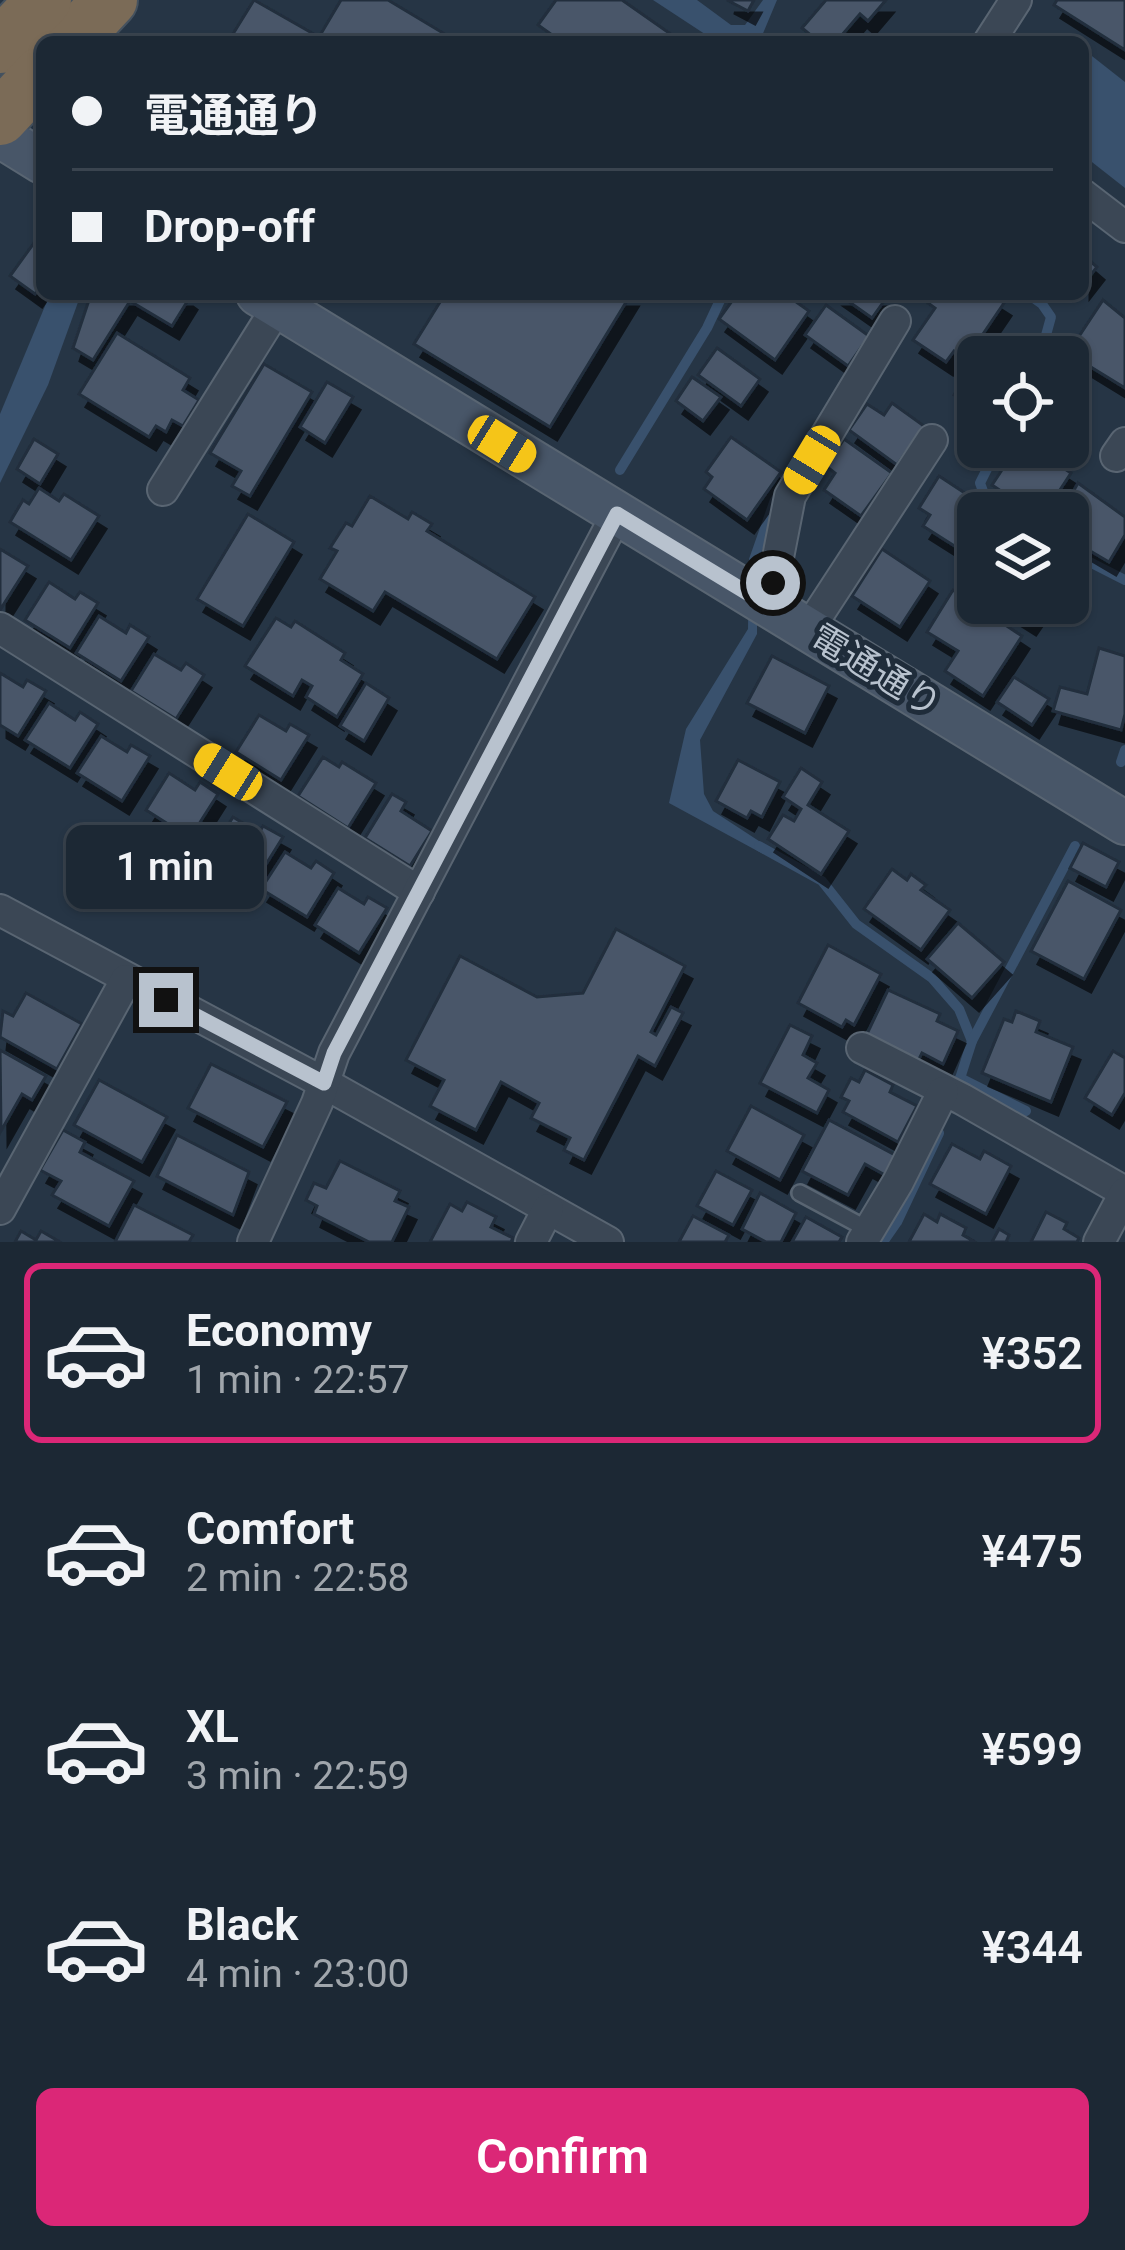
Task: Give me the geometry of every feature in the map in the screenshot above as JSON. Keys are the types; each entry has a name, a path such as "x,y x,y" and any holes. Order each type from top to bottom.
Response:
{"highway":[{"path":"0,46 44,0"},
{"path":"77,36 110,0"},
{"path":"0,118 36,79"}],"street":[{"path":"993,36 1016,0"},
{"path":"0,136 36,158"},
{"path":"1089,200 1125,227"},
{"path":"163,490 268,300"},
{"name":"電通通り","path":"268,300 1125,823"},
{"path":"764,603 773,583 790,496 895,321"},
{"path":"808,630 932,440"},
{"path":"253,1242 334,1053 617,514"},
{"path":"0,628 419,892"},
{"path":"8,914 608,1242"},
{"path":"0,1209 126,980"},
{"path":"862,1048 1125,1193 1099,1242"},
{"path":"866,1236 952,1095"},
{"path":"531,1242 548,1209"}],"lane":[{"path":"800,1192 866,1236"}],"water":[{"path":"653,0 697,0 731,25 745,25 763,0 777,0 762,36 708,36"},
{"path":"1089,54 1125,82 1125,188 1089,160"},
{"path":"48,300 79,300 48,385 0,483 0,414"},
{"path":"800,454 757,563 757,634 700,740 704,794 713,811 762,843 770,853 763,854 669,803 686,729 748,629 749,559 770,499"}],"building":[{"path":"254,0 317,36 232,36"},
{"path":"341,0 388,0 448,36 320,36"},
{"path":"556,0 622,0 673,36 554,36 538,25"},
{"path":"727,0 754,0 748,11"},
{"path":"826,0 886,0 868,21 860,14 841,36 812,36 802,28"},
{"path":"1057,0 1125,0 1125,50 1054,5"},
{"path":"36,240 35,294 10,276"},
{"path":"89,300 188,300 172,326 130,301 93,360 73,348"},
{"path":"441,300 627,300 550,427 414,344"},
{"path":"733,300 793,300 809,311 775,360 719,319"},
{"path":"846,300 885,300 872,318"},
{"path":"930,300 1004,303 982,336 957,336 957,353 946,362 913,340 935,308"},
{"path":"1103,300 1125,318 1125,388 1089,366 1089,336 1079,336"},
{"path":"826,305 869,336 848,366 805,335"},
{"path":"117,333 190,378 183,390 199,400 183,426 172,420 166,432 156,426 149,437 79,394"},
{"path":"717,348 760,379 741,406 698,375"},
{"path":"264,364 312,392 250,496 232,486 241,471 210,453"},
{"path":"692,377 721,397 703,421 676,401"},
{"path":"327,382 353,397 325,443 300,427"},
{"path":"892,403 924,426 897,465 849,430 867,404 884,415"},
{"path":"731,437 781,472 747,520 704,489 712,477 706,472"},
{"path":"34,439 58,454 40,484 17,469"},
{"path":"844,439 892,473 861,516 824,490 835,473 826,466"},
{"path":"1003,468 1063,468 1071,473 1059,492 1002,492 992,485"},
{"path":"939,476 963,492 957,492 956,547 923,526 930,515 919,508"},
{"path":"1078,483 1125,517 1125,535 1109,562 1089,550 1089,492 1073,492"},
{"path":"39,488 59,501 64,494 99,516 71,560 10,522 23,500 29,504"},
{"path":"370,496 408,519 412,512 432,524 427,531 535,597 497,659 385,592 373,611 320,579 337,551 330,548 346,523 352,526"},
{"path":"248,514 294,542 243,626 197,599"},
{"path":"0,549 28,566 0,610"},
{"path":"882,549 930,581 900,627 852,596"},
{"path":"49,582 75,599 80,592 98,603 70,648 25,620"},
{"path":"953,590 957,593 957,624 1004,624 1022,636 983,696 945,671 958,651 927,632"},
{"path":"99,616 126,633 130,625 149,637 121,681 76,653"},
{"path":"276,618 291,627 295,621 345,653 341,660 363,674 337,717 306,697 312,686 302,680 293,696 245,666"},
{"path":"1099,648 1125,656 1121,730 1053,711 1060,687 1087,694"},
{"path":"154,654 181,670 186,663 204,675 176,719 131,691"},
{"path":"772,656 829,686 805,733 747,703"},
{"path":"0,673 23,687 27,680 46,691 18,736 0,725"},
{"path":"1014,677 1049,699 1032,725 997,702"},
{"path":"366,683 389,698 364,741 340,726"},
{"path":"49,703 75,720 80,712 98,724 70,768 25,740"},
{"path":"259,715 286,731 290,724 309,735 281,780 236,752"},
{"path":"101,736 127,752 131,745 150,756 122,801 77,773"},
{"path":"323,757 339,767 342,762 376,783 348,828 298,796"},
{"path":"738,760 780,782 762,817 751,811 747,818 716,801"},
{"path":"801,768 822,782 808,805 849,831 821,874 768,839 783,815 794,821 801,809 783,797"},
{"path":"169,773 195,790 200,782 218,794 190,838 146,810"},
{"path":"392,794 406,802 401,811 432,831 410,866 365,838"},
{"path":"233,817 259,833 263,826 283,837 255,882 210,854"},
{"path":"1083,843 1119,862 1106,887 1070,868"},
{"path":"285,852 311,868 316,861 334,873 307,917 261,889"},
{"path":"892,869 907,880 911,874 926,885 921,890 950,910 921,950 864,909"},
{"path":"1068,881 1121,910 1084,979 1031,951"},
{"path":"338,888 364,904 368,897 387,908 359,953 315,925"},
{"path":"958,923 1004,962 972,998 927,959"},
{"path":"616,929 685,966 651,1032 656,1035 671,1007 683,1013 655,1066 638,1056 584,1160 564,1150 570,1138 531,1118 539,1103 501,1082 476,1130 430,1106 444,1080 406,1060 460,956 537,997 583,993"},
{"path":"828,945 881,974 854,1025 846,1020 842,1027 798,1003"},
{"path":"888,990 940,1014 937,1021 958,1031 943,1064 922,1053 917,1063 865,1038"},
{"path":"26,993 82,1024 57,1069 0,1037 3,1011 13,1016"},
{"path":"1016,1011 1040,1021 1036,1032 1073,1047 1051,1102 982,1073 1004,1019 1012,1022"},
{"path":"790,1025 812,1036 803,1055 817,1063 808,1078 829,1090 817,1113 760,1083"},
{"path":"0,1050 46,1076 32,1100 22,1094 1,1131"},
{"path":"1113,1051 1125,1058 1125,1093 1112,1115 1085,1098"},
{"path":"211,1064 287,1102 263,1147 188,1108"},
{"path":"865,1070 893,1085 890,1092 917,1106 898,1142 843,1112 849,1101 841,1097 851,1078 859,1082"},
{"path":"99,1080 167,1117 142,1162 74,1125"},
{"path":"751,1106 804,1135 780,1180 727,1151"},
{"path":"829,1120 895,1155 885,1175 865,1164 848,1195 802,1171"},
{"path":"63,1130 85,1142 80,1152 134,1181 109,1226 52,1195 61,1181 40,1170"},
{"path":"177,1135 249,1172 233,1215 157,1176"},
{"path":"952,1144 980,1159 984,1151 1011,1166 986,1214 930,1184"},
{"path":"340,1161 400,1191 395,1201 409,1207 392,1242 369,1242 314,1214 317,1206 306,1200 314,1183 326,1188"},
{"path":"716,1171 752,1190 733,1225 697,1206"},
{"path":"760,1193 796,1213 781,1242 766,1242 742,1229"},
{"path":"467,1202 496,1217 491,1227 513,1238 511,1242 430,1242 450,1204 462,1211"},
{"path":"134,1205 193,1235 189,1242 115,1242"},
{"path":"1046,1212 1067,1223 1064,1229 1079,1238 1077,1242 1031,1242"},
{"path":"924,1214 937,1222 940,1214 966,1228 963,1235 975,1242 909,1242"},
{"path":"693,1216 729,1235 725,1242 679,1242"},
{"path":"806,1217 842,1237 839,1242 792,1242"},
{"path":"999,1229 1009,1235 1006,1242 992,1242"},
{"path":"21,1231 36,1240 41,1231 60,1242 15,1242"}],"waterway":[{"path":"620,470 720,300"},
{"path":"1036,300 1051,317 1046,336"},
{"path":"983,492 980,483 988,468"},
{"path":"1089,562 1125,580"},
{"path":"1121,762 1125,750"},
{"path":"759,846 822,881 856,924 932,978 959,1009 972,1041"},
{"path":"955,1094 972,1041 1075,846"},
{"path":"960,1078 1026,1111"},
{"path":"883,1242 939,1133"}],"route":[{"path":"166,1000 324,1083 334,1053 617,514 764,603 773,583"}]}
